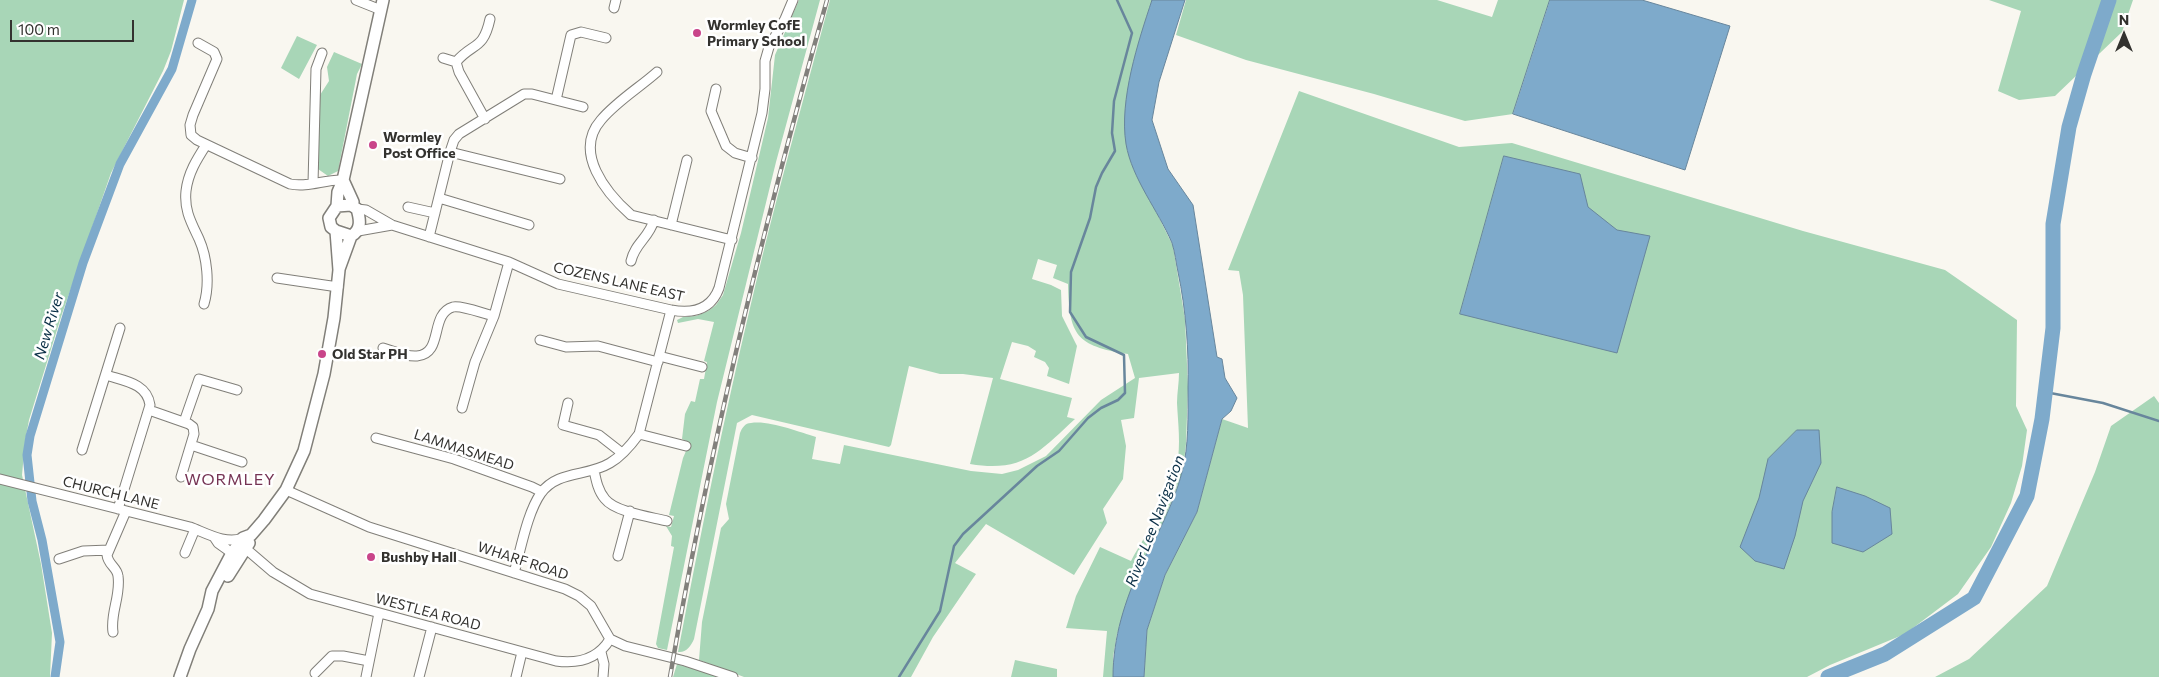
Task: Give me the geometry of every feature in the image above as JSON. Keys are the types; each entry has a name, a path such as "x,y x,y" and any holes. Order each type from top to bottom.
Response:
{"main road":[{"path":"355,233 336,231 331,227 329,218 337,206 338,192 343,180 382,5"},
{"path":"339,270 359,219 343,180"},
{"path":"337,206 354,207"},
{"path":"180,677 208,609 212,591 232,553 264,520 286,490 296,471 311,431 329,349 338,288 339,270 336,231"},
{"path":"208,609 214,604 246,540"}],"street":[{"path":"356,0 382,5"},
{"name":"COZENS LANE EAST","path":"354,207 366,210 392,224 509,262 558,284 671,310 689,312 707,306 715,298 732,240 752,158 763,105 765,61 769,47 785,19 793,0"},
{"path":"456,62 481,43 490,19"},
{"path":"556,100 572,35 581,32 606,38"},
{"path":"198,43 214,52 217,59 190,125 191,135 206,144 297,186 323,183 331,179 343,180"},
{"path":"313,183 316,76 322,53"},
{"path":"443,58 456,62"},
{"path":"456,62 458,72 485,119"},
{"path":"657,72 601,120 595,128 591,151 591,161 595,171 622,207 631,215 732,240"},
{"path":"716,89 711,111 726,146 735,153 752,158"},
{"path":"429,237 450,152 454,140 459,134 524,94 532,94 583,107"},
{"path":"204,304 207,280 206,266 199,239 187,213 186,191 193,167 206,144"},
{"path":"450,152 560,179"},
{"path":"671,224 687,160"},
{"path":"323,183 338,192"},
{"path":"439,198 530,224"},
{"path":"408,207 435,213"},
{"path":"631,261 635,248 649,234 654,220"},
{"name":"COZENS LANE EAST","path":"355,233 392,224"},
{"path":"462,408 475,362 494,316 509,262"},
{"path":"277,278 338,288"},
{"path":"383,348 413,356 426,353 432,347 442,315 452,307 460,307 494,316"},
{"path":"514,573 532,512 542,492 556,480 609,464 622,454 639,434 671,310"},
{"path":"82,450 120,328"},
{"path":"540,340 566,347 604,347 702,368"},
{"path":"106,375 143,389 148,397 149,410 122,510 109,550 108,560 118,576 117,596 112,615 114,632"},
{"path":"184,422 199,379 237,390"},
{"path":"568,403 563,425 599,434 622,454"},
{"path":"149,410 193,427 194,434 181,478"},
{"path":"639,434 686,446"},
{"name":"LAMMASMEAD","path":"376,438 454,459 542,492"},
{"path":"191,445 242,462"},
{"path":"594,470 600,492 614,507 666,521"},
{"name":"CHURCH LANE","path":"0,479 196,530 214,538 232,553"},
{"name":"WHARF ROAD","path":"286,490 369,527 566,589 579,596 595,611 610,639"},
{"path":"618,556 630,511"},
{"path":"185,553 196,530"},
{"name":"CHURCH LANE","path":"214,538 221,537 233,541 246,540"},
{"name":"WESTLEA ROAD","path":"246,540 273,572 299,588 332,600 556,661 581,661 601,652"},
{"path":"59,559 83,551 109,550"},
{"path":"366,677 379,613"},
{"path":"419,677 432,628"},
{"path":"603,677 604,664 601,652 610,639 625,646 685,661 733,677"},
{"path":"516,677 522,652"},
{"path":"315,673 332,656 369,661"}],"green space":[{"path":"0,0 184,0 171,51 163,71 111,173 61,317 29,420 22,475 41,564 52,633 50,677 0,677"},
{"path":"799,0 820,0 776,162 717,402 667,650 658,648 656,644 674,547 671,546 672,536 666,526 671,527 674,516 669,515 683,458 686,451 688,451 690,443 682,439 685,414 691,401 695,402 700,379 704,379 707,362 704,361 714,322 698,319 678,323 677,320 708,311 716,305 723,295 741,233 768,118 775,55"},
{"path":"830,0 1152,0 1136,56 1148,195 1173,246 1185,319 1188,387 1186,444 1183,470 1173,498 1159,532 1141,564 1117,634 1113,657 1113,677 1103,677 1107,631 1066,628 1076,596 1100,547 1131,561 1170,490 1179,449 1177,403 1179,373 1139,378 1134,418 1121,420 1126,446 1123,479 1103,509 1107,523 1074,575 986,524 955,563 976,574 933,637 911,677 744,677 699,660 702,622 721,528 729,519 726,504 740,433 745,425 749,423 766,423 816,437 812,459 840,464 844,445 971,471 1002,474 1018,470 1046,456 1101,400 1135,378 1128,354 1097,347 1086,342 1079,335 1070,315 1068,284 1053,278 1057,265 1038,259 1032,279 1061,290 1062,316 1077,346 1069,384 1047,376 1049,368 1045,362 1034,357 1036,351 1028,346 1012,342 1000,379 1072,398 1067,417 1075,419 1051,441 1029,457 1004,465 970,464 993,378 963,374 940,374 909,366 889,447 752,415 737,423 694,639 688,648 678,652 730,394 759,269"},
{"path":"1186,0 1437,0 1492,17 1498,0 1550,0 1513,114 1465,121 1374,94 1246,60 1176,35"},
{"path":"1989,0 2133,0 2122,32 2055,96 2019,100 1998,91 2021,11"},
{"path":"297,36 317,45 299,79 281,68"},
{"path":"334,52 362,64 357,74 338,171 328,176 318,169 320,95 329,81 327,67"},
{"path":"1299,91 1459,147 1512,143 1803,231 1945,270 2017,320 2016,406 2027,430 2022,466 2011,503 1991,547 1958,594 1905,634 1830,665 1807,677 1144,677 1147,630 1165,575 1197,512 1222,419 1248,428 1243,295 1239,271 1228,270"},
{"path":"2154,396 2159,403 2159,677 1935,677 1969,659 2047,586 2095,472 2111,426"},
{"path":"1015,660 1057,669 1057,677 1011,677"},
{"path":"677,664 720,677 673,677"}],"water":[{"path":"1152,0 1185,0 1159,82 1152,120 1168,169 1193,205 1217,357 1222,359 1225,378 1237,398 1231,411 1222,419 1197,512 1165,575 1147,630 1144,677 1113,677 1115,648 1125,606 1145,556 1157,535 1178,487 1186,452 1188,430 1186,330 1174,250 1134,170 1126,144 1125,109 1127,90"},
{"path":"1550,0 1642,0 1730,26 1685,170 1513,114"},
{"path":"1504,156 1580,174 1588,207 1617,230 1650,236 1617,353 1460,314"},
{"path":"1797,430 1819,430 1821,463 1803,501 1795,536 1784,569 1755,561 1740,547 1759,498 1768,459"},
{"path":"1837,487 1865,496 1890,508 1892,534 1863,552 1832,543 1832,512"}],"waterway":[{"name":"New River","path":"55,677 60,642 42,540 32,501 27,455 30,436 83,263 120,164 172,69 192,0"},
{"path":"899,677 940,611 954,546 963,534 1037,466 1059,451 1088,418 1101,408 1118,400 1125,393 1124,355 1086,337 1070,312 1071,272 1090,218 1096,187 1115,151 1112,133 1114,101 1132,33 1117,0"},
{"path":"1828,677 1885,654 1974,598 2027,496 2042,419 2053,328 2053,224 2069,127 2084,74 2109,0"},
{"path":"2045,392 2103,403 2159,421"}],"railway":[{"path":"670,677 685,592 720,421 781,168 827,0"}],"place":[{"name":"Wormley CofE Primary School","path":"697,33"},
{"name":"Wormley Post Office","path":"373,145"},
{"name":"Old Star PH","path":"322,354"},
{"name":"Bushby Hall","path":"371,557"}],"district":[{"name":"WORMLEY","path":"230,480"}],"water label":[{"name":"River Lee Navigation","path":"1155,521"}]}
